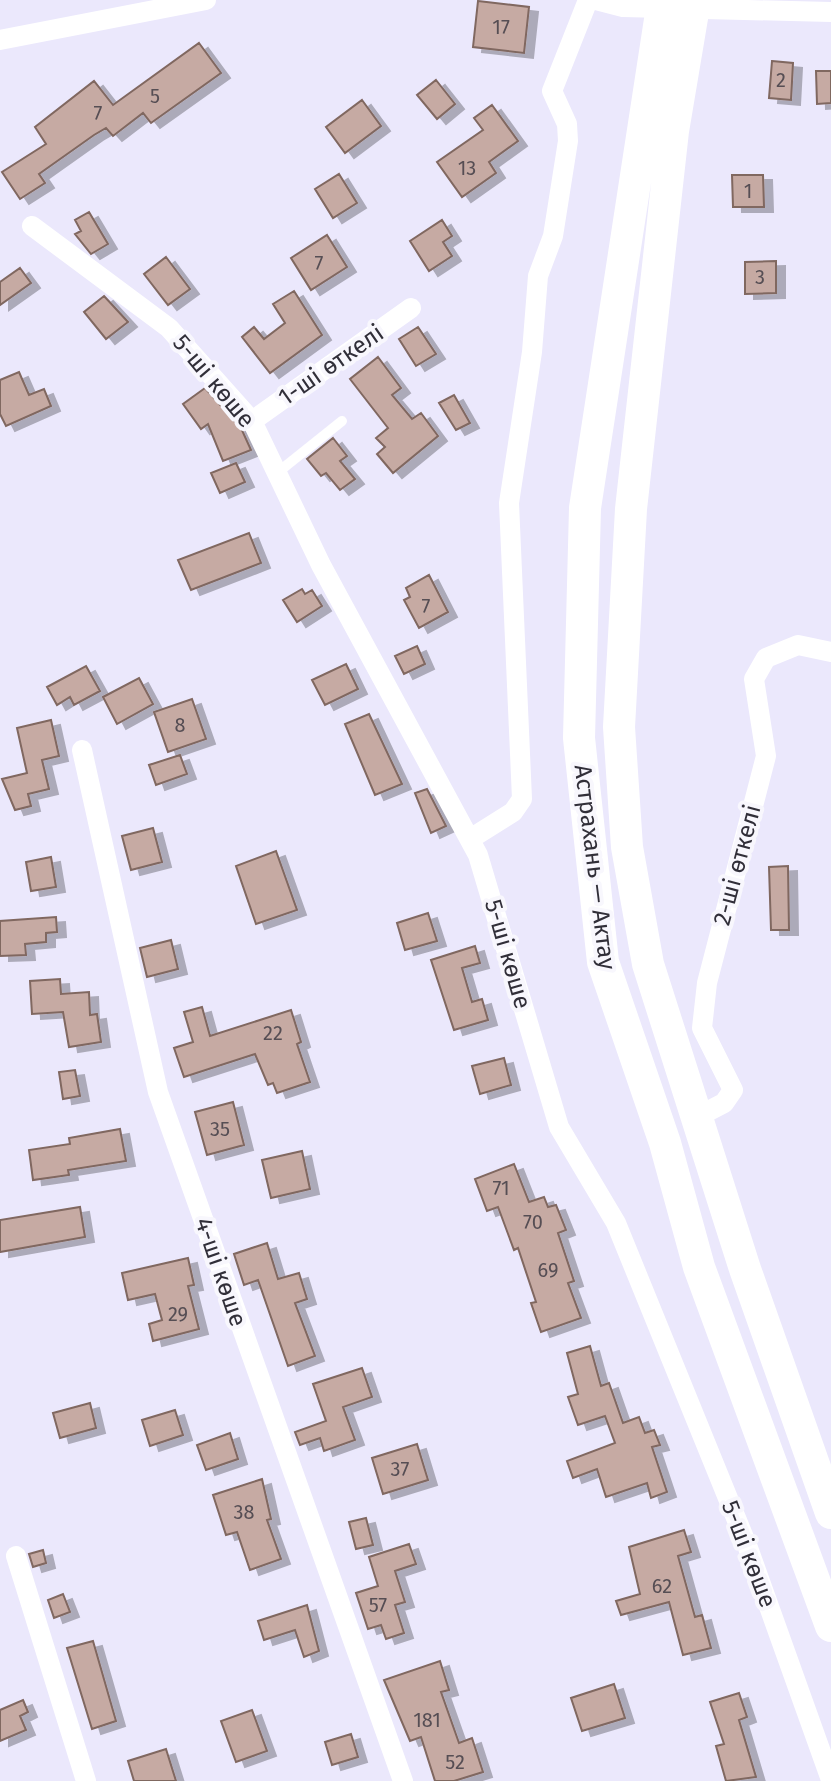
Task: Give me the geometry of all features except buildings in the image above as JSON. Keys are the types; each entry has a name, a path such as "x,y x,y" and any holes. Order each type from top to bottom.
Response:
{"highway":[{"path":"658,127 663,0"},
{"path":"658,127 695,0"},
{"name":"Астрахань — Актау","path":"658,127 619,727 627,847 648,964 745,1269 831,1513"},
{"name":"Астрахань — Актау","path":"658,127 585,508 579,738 603,962 665,1143 699,1267 831,1626"}],"street":[{"path":"0,40 206,0"},
{"path":"470,839 513,812 522,799 509,503 532,352 538,276 553,236 568,141 567,124 552,91 588,0"},
{"path":"596,0 623,7 831,12"},
{"name":"5-шi көше","path":"32,226 169,328 252,421 321,565 470,839 478,855 559,1127 616,1223 747,1545 831,1780"},
{"name":"1-ші өткелі","path":"252,421 411,308"},
{"name":"2-ші өткелі","path":"697,1117 724,1103 733,1090 702,1028 707,983 766,756 754,679 766,658 798,645 831,652"},
{"name":"4-шi көше","path":"82,750 158,1092 403,1781"},
{"path":"16,1556 86,1781"}],"lane":[{"path":"277,473 342,421"}]}
